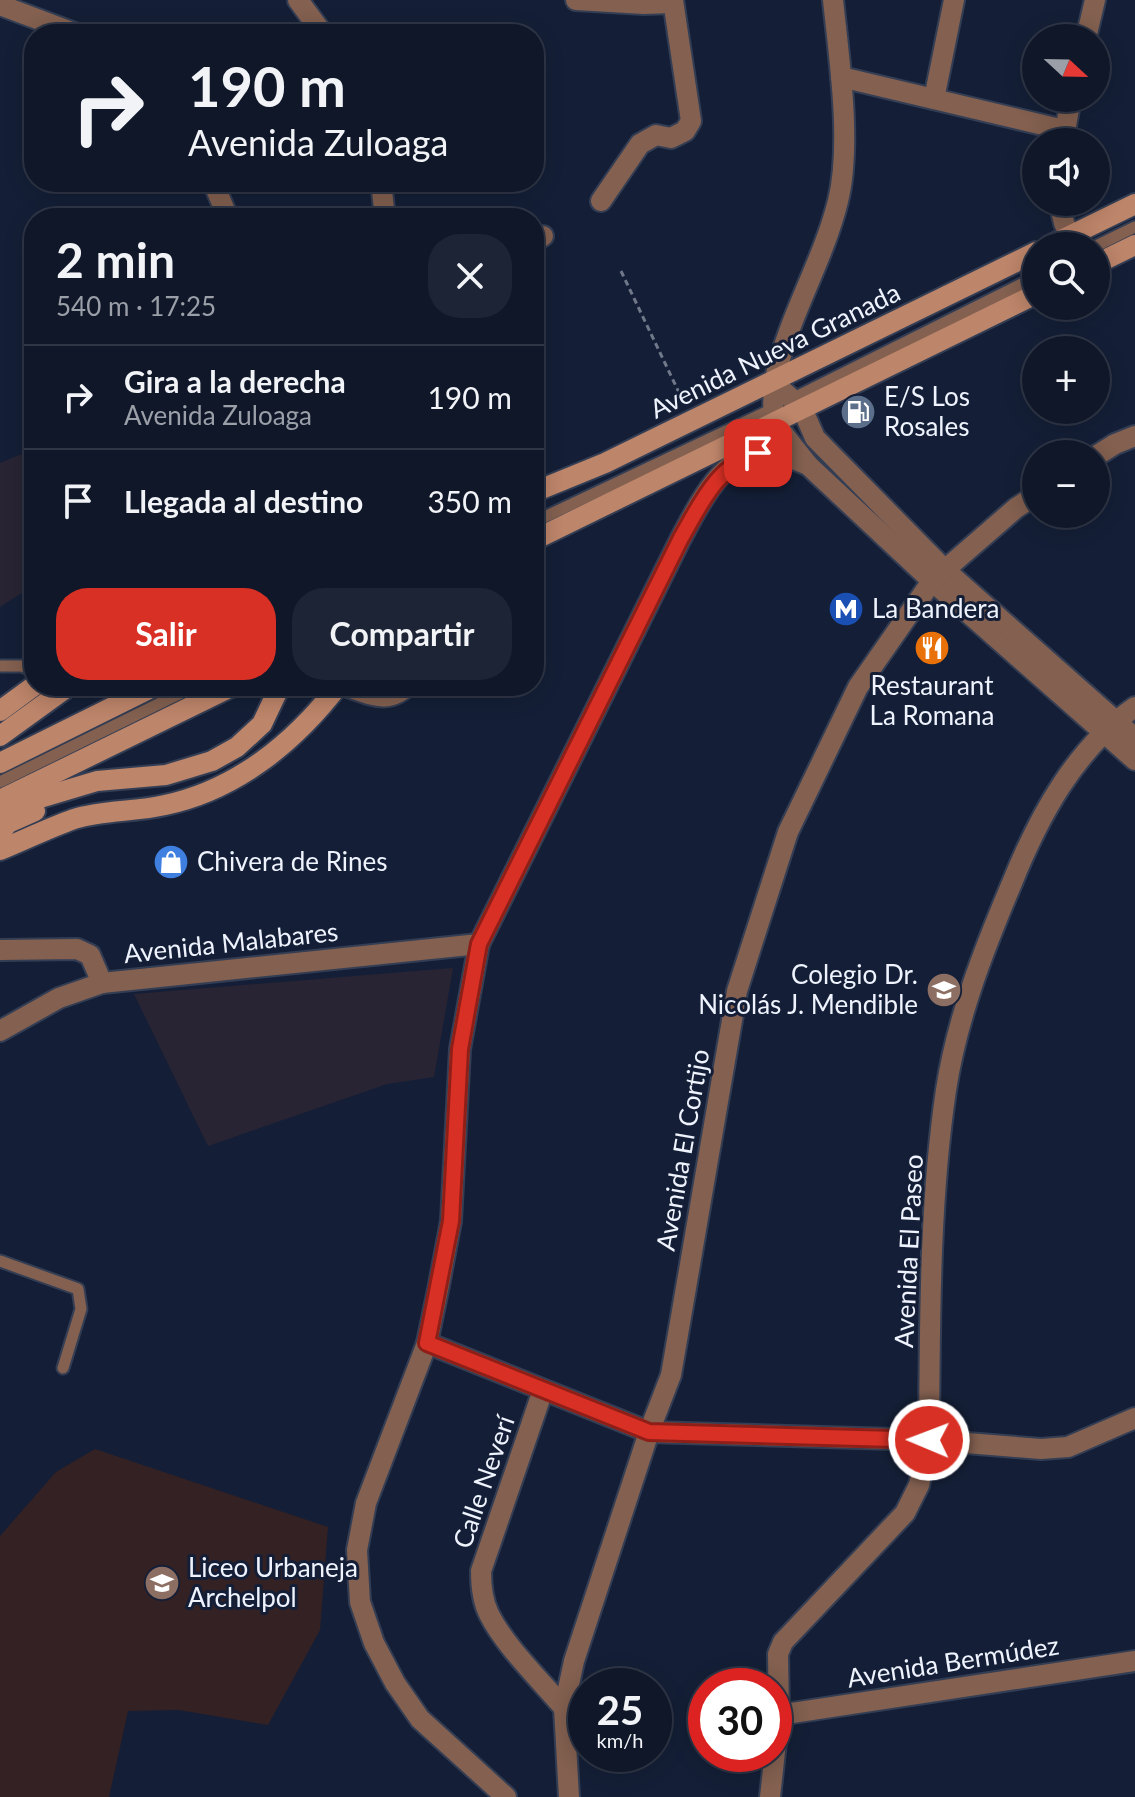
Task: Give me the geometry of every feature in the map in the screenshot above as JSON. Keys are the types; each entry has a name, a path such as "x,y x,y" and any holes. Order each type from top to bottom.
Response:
{"main road":[{"path":"1078,232 1135,204"},
{"path":"1110,257 1135,245"},
{"name":"Avenida Nueva Granada","path":"544,488 605,463 774,383 1022,259"},
{"path":"544,535 699,459 785,409 1022,300"},
{"path":"0,711 24,693"},
{"path":"0,736 56,696"},
{"path":"0,763 135,696"},
{"path":"0,800 213,696"},
{"path":"0,810 97,781 191,770 237,747 262,724 275,696"},
{"path":"0,850 74,819 162,806 215,789 285,745 330,696"},
{"path":"0,755 19,744 40,709"},
{"path":"0,833 8,823 97,781"}],"street":[{"path":"298,0 316,24"},
{"path":"576,0 644,4 673,1 691,121 685,131 671,138 656,135 640,144 601,201"},
{"path":"808,465 774,383 783,348 823,253 843,175 841,77 833,0"},
{"path":"934,99 954,0"},
{"path":"1089,24 1095,0"},
{"path":"0,5 50,24"},
{"path":"841,77 1035,128"},
{"path":"785,409 815,438 938,576"},
{"path":"1110,447 1135,436"},
{"path":"506,1797 420,1719 395,1683 374,1643 360,1602 357,1550 366,1503 427,1343 451,1221 460,1049 479,944 681,538 711,486 744,458 771,452 808,465 1109,727 1135,760"},
{"path":"681,538 700,476 699,459"},
{"name":"Avenida El Cortijo","path":"569,1797 564,1708 574,1661 649,1432 671,1375 737,991 788,832 858,687 938,576 1022,504"},
{"name":"Avenida El Paseo","path":"777,1668 783,1642 905,1513 919,1485 929,1440 929,1343 939,1163 946,1090 962,1022 998,915 1033,836 1064,783 1109,727 1135,707"},
{"path":"1109,727 1135,738"},
{"name":"Avenida Malabares","path":"0,1031 59,998 102,983 479,944"},
{"path":"0,950 77,949 90,955 102,983"},
{"path":"427,1343 649,1432 929,1440 1041,1449 1068,1447 1135,1418"},
{"name":"Calle Neverí","path":"543,1390 481,1571 482,1593 488,1614 564,1708"},
{"name":"Avenida Bermúdez","path":"792,1713 1135,1661"},
{"name":"Avenida El Paseo","path":"770,1797 773,1772"}],"lane":[{"path":"1110,239 1135,227"},
{"path":"544,517 785,409 1022,284"},
{"path":"0,666 24,667"},
{"path":"0,782 175,696"},
{"path":"366,696 389,703 404,696"},
{"path":"0,1261 78,1289 81,1309 63,1368"}],"path":[{"path":"621,271 692,421"}],"shaded area":[{"path":"24,453 24,591 0,607 0,463"},
{"path":"453,968 434,1077 387,1084 208,1146 134,994"},
{"name":"Liceo Urbaneja Archelpol","path":"95,1449 328,1527 320,1630 268,1725 179,1710 128,1711 109,1797 0,1797 0,1536 56,1472"}],"place":[{"name":"E/S Los Rosales","path":"858,412"},
{"name":"La Bandera","path":"846,609"},
{"name":"Restaurant La Romana","path":"932,648"},
{"name":"Chivera de Rines","path":"171,862"},
{"name":"Colegio Dr. Nicolás J. Mendible","path":"944,990"},
{"name":"Liceo Urbaneja Archelpol","path":"162,1583"}],"route":[{"path":"758,453 733,465 703,498 479,944 460,1049 451,1221 427,1343 649,1432 929,1440"}]}
